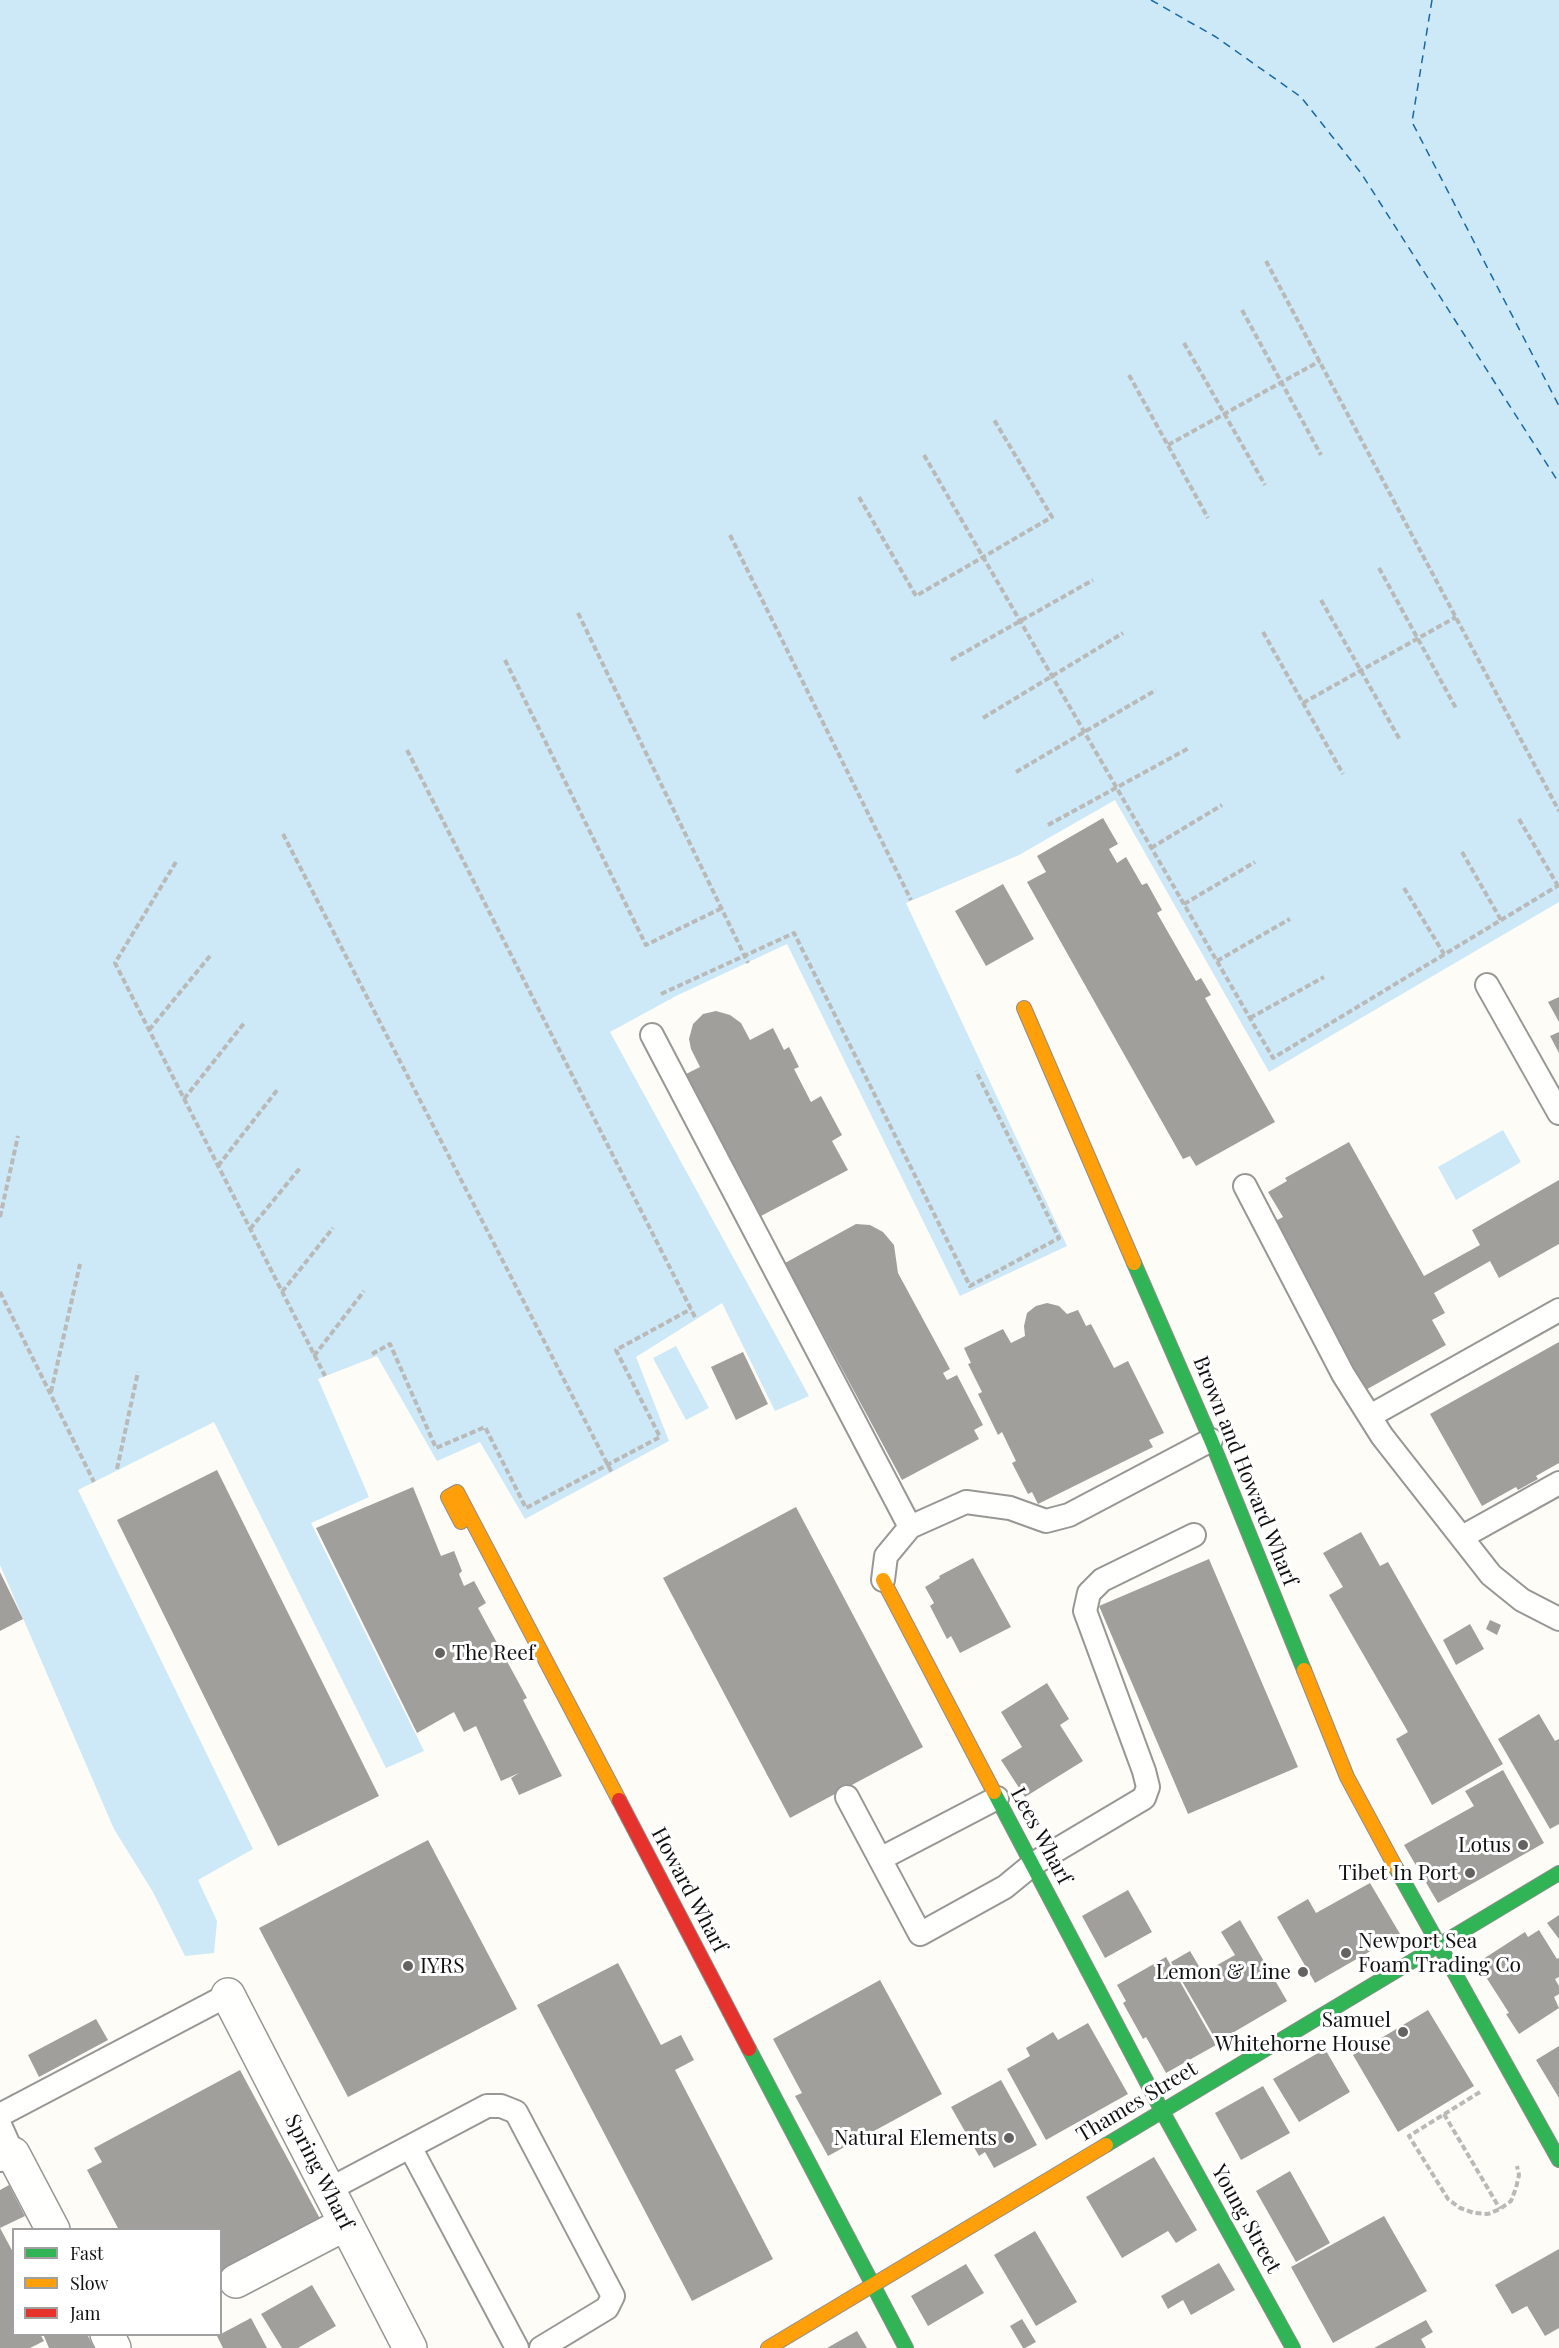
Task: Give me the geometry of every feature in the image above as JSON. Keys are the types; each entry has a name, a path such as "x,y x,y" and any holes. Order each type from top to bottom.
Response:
{"street":[{"name":"Brown and Howard Wharf","path":"1024,1008 1211,1440 1347,1777 1559,2160"},
{"name":"Howard Wharf","path":"468,1514 906,2348"},
{"name":"Lees Wharf","path":"883,1580 1162,2111"},
{"name":"Thames Street","path":"768,2348 1559,1873"},
{"name":"Spring Wharf","path":"228,1995 410,2348"},
{"name":"Young Street","path":"1162,2111 1293,2348"},
{"path":"4,2147 52,2228"},
{"path":"236,2281 345,2224"}],"lane":[{"path":"1487,985 1559,1113"},
{"path":"652,1035 910,1527"},
{"path":"1245,1186 1343,1374 1382,1436 1491,1575 1522,1600 1559,1619"},
{"path":"1370,1416 1559,1310"},
{"path":"883,1580 886,1556 910,1527 966,1502 1010,1508 1046,1521 1068,1515 1211,1440"},
{"path":"1462,1537 1559,1482"},
{"path":"847,1797 920,1934 1005,1887 1033,1864 1144,1798 1148,1786 1144,1771 1085,1611 1089,1593 1102,1580 1194,1535"},
{"path":"880,1859 997,1798"},
{"path":"0,2115 228,1995"},
{"path":"328,2190 487,2106 501,2106 516,2112 613,2296 607,2308 541,2348"},
{"path":"410,2147 517,2348"}],"path":[{"path":"1266,261 1559,811"},
{"path":"1242,310 1321,455"},
{"path":"1184,343 1265,485"},
{"path":"1168,445 1320,361"},
{"path":"1129,375 1208,518"},
{"path":"859,497 916,596 1052,517 993,418"},
{"path":"924,455 1273,1058 1558,886 1519,819"},
{"path":"730,535 911,900"},
{"path":"1379,568 1457,710"},
{"path":"951,660 1093,580"},
{"path":"1321,600 1400,740"},
{"path":"578,613 748,963"},
{"path":"1303,703 1456,617"},
{"path":"1263,632 1343,774"},
{"path":"983,718 1123,633"},
{"path":"505,660 646,945 722,908"},
{"path":"1016,772 1156,690"},
{"path":"1048,825 1190,748"},
{"path":"407,750 696,1319"},
{"path":"1152,848 1222,805"},
{"path":"284,834 612,1473"},
{"path":"1462,852 1501,920"},
{"path":"176,862 115,963 325,1376"},
{"path":"1184,904 1255,862"},
{"path":"1404,888 1444,954"},
{"path":"1217,961 1290,919"},
{"path":"662,994 794,933 970,1286 1059,1238 976,1071"},
{"path":"149,1030 210,956"},
{"path":"1250,1018 1324,977"},
{"path":"184,1099 244,1022"},
{"path":"218,1166 278,1089"},
{"path":"0,1217 18,1136"},
{"path":"250,1229 300,1168"},
{"path":"282,1292 333,1228"},
{"path":"50,1394 80,1264"},
{"path":"314,1356 364,1291"},
{"path":"0,1292 94,1482"},
{"path":"372,1354 390,1344 436,1448 485,1427 526,1508 660,1437 616,1350 691,1309"},
{"path":"117,1469 138,1372"},
{"path":"1483,2103 1477,2093 1408,2136 1448,2199 1474,2213 1488,2214 1500,2210 1511,2201 1519,2175 1516,2159"},
{"path":"1443,2114 1500,2210"}],"water":[{"path":"0,0 1559,0 1559,902 1269,1072 1115,800 1019,855 906,903 1067,1246 960,1296 787,944 676,996 610,1032 809,1396 775,1411 722,1303 636,1357 669,1441 525,1519 480,1442 437,1461 377,1356 318,1379 369,1497 311,1523 424,1751 386,1768 214,1422 78,1490 253,1849 198,1880 217,1921 214,1953 185,1956 153,1892 114,1829 0,1565"},
{"path":"1503,1130 1521,1162 1456,1200 1438,1167"},
{"path":"676,1346 709,1408 686,1420 653,1358"}],"building":[{"path":"1103,818 1118,844 1109,849 1117,863 1126,857 1142,885 1147,883 1162,910 1157,913 1196,981 1201,978 1211,995 1205,998 1275,1122 1196,1166 1190,1156 1183,1159 1027,882 1046,872 1037,856"},
{"path":"1003,884 1034,939 986,966 955,911"},
{"path":"1559,997 1559,1022 1548,1002"},
{"path":"716,1011 730,1015 741,1023 750,1040 773,1028 784,1050 789,1047 799,1067 794,1069 811,1102 821,1096 842,1135 832,1141 848,1170 761,1216 686,1074 700,1067 689,1039 693,1024 703,1014"},
{"path":"1559,1032 1559,1053 1550,1036"},
{"path":"1349,1142 1424,1276 1480,1245 1472,1230 1559,1180 1559,1244 1499,1278 1490,1261 1434,1293 1445,1313 1432,1320 1446,1345 1362,1392 1268,1225 1283,1217 1268,1192 1287,1181 1285,1178"},
{"path":"856,1224 870,1225 883,1232 894,1245 898,1273 950,1369 943,1373 947,1380 957,1375 983,1425 974,1430 979,1439 902,1480 785,1263"},
{"path":"1047,1303 1059,1306 1067,1314 1078,1310 1086,1326 1091,1324 1114,1368 1128,1361 1164,1433 1149,1440 1153,1447 1038,1504 1032,1492 1028,1494 1012,1463 1016,1461 1002,1432 998,1435 978,1394 982,1392 968,1364 971,1363 964,1348 1003,1329 1011,1343 1025,1336 1024,1326 1027,1313 1036,1306"},
{"path":"1559,1342 1559,1463 1536,1476 1538,1479 1518,1490 1516,1487 1482,1506 1430,1414"},
{"path":"743,1352 768,1404 736,1420 711,1367"},
{"path":"217,1470 379,1796 278,1846 117,1520"},
{"name":"The Reef","path":"413,1487 441,1556 454,1551 462,1571 459,1574 464,1586 474,1581 486,1603 478,1608 527,1698 523,1700 562,1776 519,1795 511,1778 519,1773 501,1781 476,1726 464,1732 454,1712 417,1733 316,1528"},
{"path":"796,1507 923,1747 790,1818 663,1578"},
{"path":"1361,1532 1380,1566 1388,1562 1503,1764 1432,1805 1396,1739 1408,1732 1329,1595 1343,1587 1323,1553"},
{"path":"973,1558 1011,1627 960,1653 951,1636 947,1639 930,1606 934,1603 925,1587 940,1578 939,1576"},
{"path":"1209,1559 1298,1767 1188,1814 1099,1606"},
{"path":"0,1572 23,1619 0,1631"},
{"path":"1490,1620 1501,1625 1497,1635 1486,1629"},
{"path":"1470,1624 1484,1649 1456,1665 1443,1640"},
{"path":"1047,1683 1069,1719 1060,1725 1083,1761 1025,1797 1001,1760 1022,1747 1001,1712"},
{"path":"1539,1714 1555,1741 1559,1739 1559,1824 1550,1829 1498,1739"},
{"path":"1503,1770 1544,1843 1438,1903 1404,1845 1474,1806 1465,1791"},
{"path":"428,1840 517,2009 348,2097 259,1928"},
{"path":"1370,1883 1400,1934 1315,1983 1277,1917 1308,1899 1316,1913"},
{"path":"1128,1890 1152,1932 1105,1958 1082,1916"},
{"path":"1559,1915 1559,1939 1547,1923"},
{"path":"1240,1920 1287,2001 1217,2042 1171,1962 1190,1951 1203,1973 1235,1955 1221,1932"},
{"path":"1539,1930 1557,1959 1559,1958 1559,1977 1555,1979 1559,1986 1559,1994 1554,1997 1559,2008 1519,2034 1506,2014 1509,2013 1477,1963 1525,1932 1528,1937"},
{"path":"1166,1957 1216,2045 1166,2073 1146,2037 1143,2039 1123,2003 1126,2001 1117,1985"},
{"path":"618,1963 661,2045 681,2035 694,2060 675,2070 773,2259 692,2301 537,2005"},
{"path":"880,1980 942,2094 828,2156 795,2096 802,2093 773,2039"},
{"path":"1428,2010 1474,2086 1398,2132 1353,2055"},
{"path":"96,2019 108,2040 39,2077 28,2055"},
{"path":"1088,2023 1128,2094 1046,2140 1007,2069 1030,2056 1026,2048 1053,2032 1058,2040"},
{"path":"1559,2046 1559,2098 1536,2060"},
{"path":"1325,2049 1350,2092 1299,2122 1273,2079"},
{"path":"240,2070 325,2228 222,2283 222,2228 118,2228 87,2170 102,2162 94,2148"},
{"path":"1001,2080 1037,2145 994,2168 985,2152 979,2156 951,2107"},
{"path":"1263,2086 1290,2133 1241,2160 1215,2113"},
{"path":"1154,2157 1197,2230 1176,2243 1168,2231 1122,2258 1086,2197"},
{"path":"1290,2171 1330,2243 1296,2262 1256,2191"},
{"path":"9,2185 25,2216 0,2228 0,2190"},
{"path":"1384,2216 1427,2291 1333,2343 1291,2267"},
{"path":"0,2228 12,2250 12,2336 41,2336 44,2341 30,2348 0,2348"},
{"path":"1035,2231 1077,2302 1036,2326 994,2255"},
{"path":"1559,2249 1559,2328 1545,2336 1527,2306 1512,2314 1495,2285"},
{"path":"1219,2263 1235,2290 1191,2315 1183,2300 1168,2309 1161,2296"},
{"path":"966,2264 984,2293 928,2326 911,2296"},
{"path":"312,2285 336,2326 298,2348 282,2348 261,2314"},
{"path":"251,2318 267,2348 223,2348 217,2336 222,2336 222,2333"},
{"path":"1022,2319 1036,2342 1025,2348 1010,2326"},
{"path":"1426,2320 1433,2332 1421,2339 1426,2348 1374,2348"},
{"path":"857,2331 867,2348 827,2348"},
{"path":"44,2336 88,2336 94,2348 49,2348"}],"ferry route":[{"path":"1151,0 1216,37 1301,97 1361,173 1559,483"},
{"path":"1432,0 1412,122 1559,406"}],"traffic: fast":[{"path":"1134,1263 1211,1440 1304,1670"},
{"path":"994,1792 1162,2111 1293,2348"},
{"path":"1396,1868 1559,2160"},
{"path":"1106,2145 1559,1873"},
{"path":"749,2049 906,2348"}],"traffic: slow":[{"path":"1024,1008 1134,1263"},
{"path":"468,1514 461,1522 448,1497 457,1492 619,1800"},
{"path":"883,1580 994,1792"},
{"path":"1304,1670 1347,1777 1396,1868"},
{"path":"768,2348 1106,2145"}],"traffic: jam":[{"path":"619,1800 749,2049"}],"place":[{"name":"The Reef","path":"440,1653"},
{"name":"Lotus","path":"1523,1845"},
{"name":"Tibet In Port","path":"1470,1873"},
{"name":"Newport Sea Foam Trading Co","path":"1346,1953"},
{"name":"IYRS","path":"408,1966"},
{"name":"Lemon & Line","path":"1303,1972"},
{"name":"Samuel Whitehorne House","path":"1403,2032"},
{"name":"Natural Elements","path":"1009,2138"}]}
